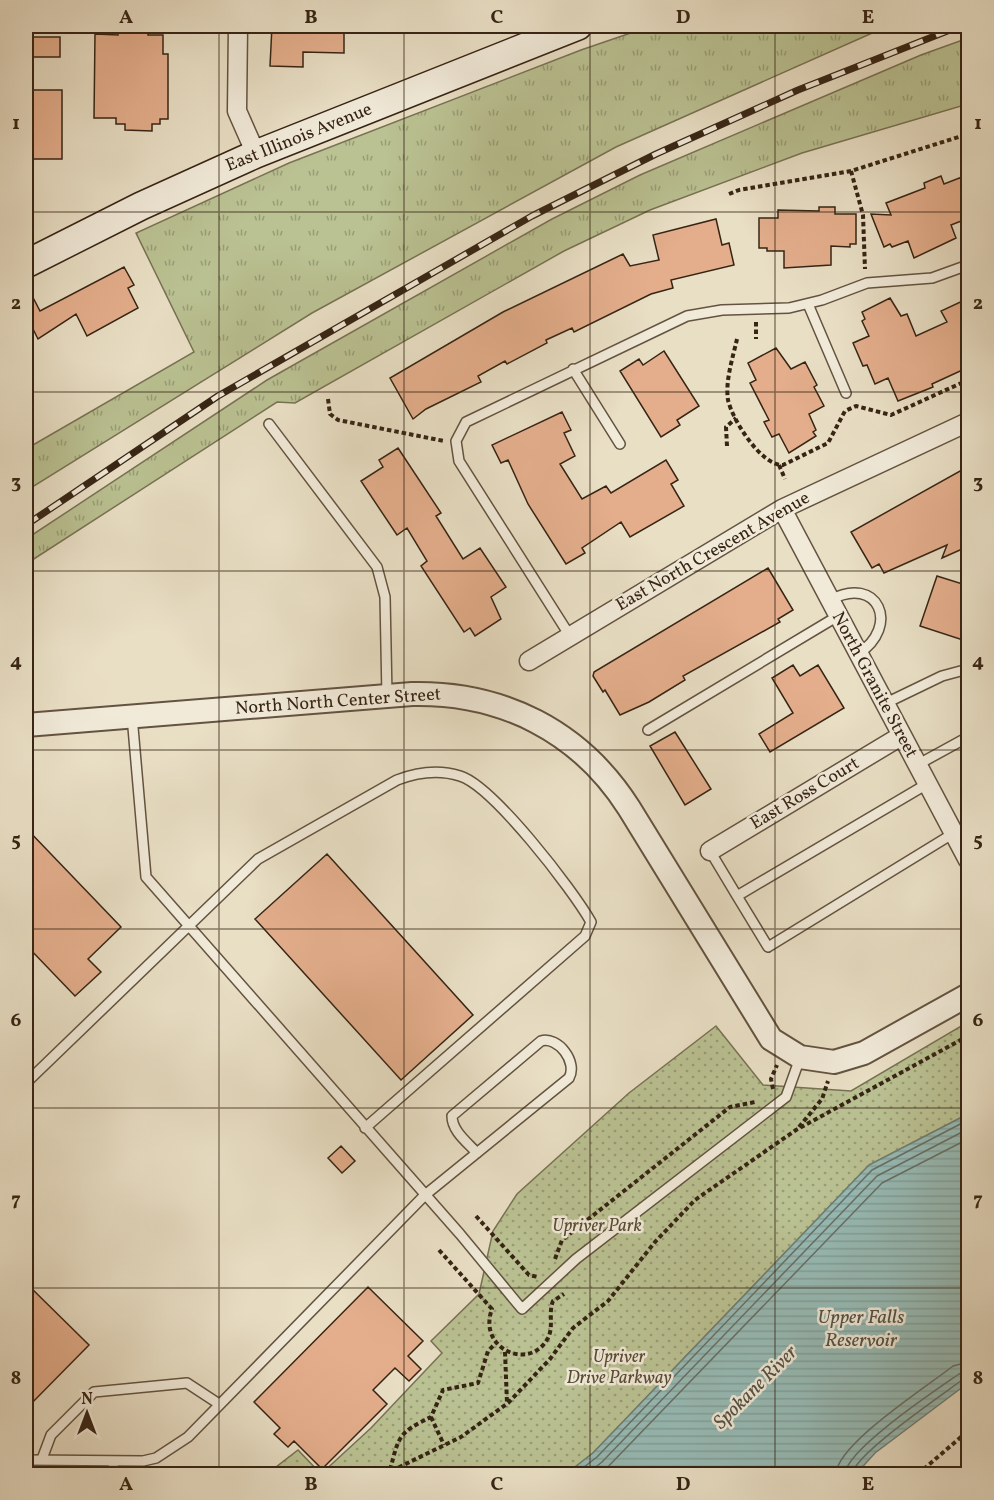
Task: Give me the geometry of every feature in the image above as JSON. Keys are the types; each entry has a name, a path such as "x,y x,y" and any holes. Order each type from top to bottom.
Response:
{"main road":[{"name":"East Illinois Avenue","path":"26,264 141,206 256,154 578,26"}],"street":[{"path":"238,26 237,111 256,154"},
{"name":"East North Crescent Avenue","path":"529,661 782,509 969,422"},
{"name":"North Granite Street","path":"782,509 969,860"},
{"name":"North North Center Street","path":"26,725 387,696 449,694 488,702 540,722 584,754 622,797 771,1039 793,1053"},
{"name":"East Ross Court","path":"710,852 901,736"},
{"path":"793,1053 834,1062 864,1053 969,995"}],"lane":[{"path":"570,636 457,455 456,444 460,428 470,418 693,314 722,310 778,309 808,304 867,283 932,278 969,265"},
{"path":"808,304 846,393"},
{"path":"573,369 620,444"},
{"path":"269,424 377,567 385,597 384,648 387,696"},
{"path":"648,730 834,608 852,591 873,599 880,614 880,631 871,646 858,654"},
{"path":"884,704 942,676 969,669"},
{"path":"132,716 146,877 522,1308 576,1259 786,1097 793,1053"},
{"path":"917,765 969,737"},
{"path":"26,1083 187,925 258,859 397,780 414,774 438,771 462,776 477,786 532,840 591,922 585,936 365,1128"},
{"path":"736,896 927,784"},
{"path":"710,852 768,947 954,833"},
{"path":"26,1460 114,1461 156,1458 188,1437 425,1195 477,1153 569,1078 573,1071 572,1064 556,1042 548,1039 541,1041 456,1110 452,1116 452,1123 477,1153"},
{"path":"42,1459 51,1435 94,1392 187,1383 222,1401"},
{"path":"112,1474 114,1461"}],"path":[{"path":"729,194 851,171 969,134"},
{"path":"851,171 863,215 865,269"},
{"path":"736,339 728,400 736,418 766,460 779,465 785,479"},
{"path":"779,465 828,442 844,411 856,406 891,415 969,380"},
{"path":"328,399 330,414 338,420 456,444"},
{"path":"728,446 726,427 736,418"},
{"path":"385,1474 461,1437 507,1403 550,1359 573,1328 608,1301 655,1242 695,1200 796,1130 969,1036"},
{"path":"766,1094 773,1089 771,1079 793,1053"},
{"path":"796,1130 822,1100 834,1062"},
{"path":"552,1264 562,1240 730,1107 753,1103 759,1098"},
{"path":"476,1216 529,1275 537,1277 545,1271"},
{"path":"390,1471 398,1437 412,1426 432,1417 443,1390 478,1383 488,1351 495,1344"},
{"path":"506,1352 507,1403"},
{"path":"432,1417 444,1445"},
{"path":"918,1474 969,1431"}],"green space":[{"path":"651,26 888,26 616,147 312,313 26,491 26,449 194,352 136,233 289,163 581,50"},
{"path":"968,38 968,104 802,153 650,210 564,251 295,403 277,402 26,564 26,539 267,380 552,219 640,175 921,55"},
{"name":"Upriver Park","path":"968,1022 968,1114 869,1165 593,1453 566,1474 321,1474 371,1428 442,1353 431,1341 479,1294 493,1231 517,1194 629,1093 716,1026 763,1085 851,1091"},
{"path":"298,1450 321,1474 267,1474"}],"water":[{"name":"Upper Falls Reservoir","path":"968,1114 968,1383 875,1453 856,1474 566,1474 593,1453 869,1165"}],"building":[{"path":"272,26 344,26 344,53 303,52 303,67 270,66"},
{"path":"118,27 148,27 148,35 163,35 163,54 168,54 168,119 160,119 160,124 152,124 152,131 125,130 125,124 116,124 116,118 94,118 95,34 118,35"},
{"path":"26,37 60,37 60,57 26,57"},
{"path":"26,90 62,90 62,159 26,159"},
{"path":"941,176 944,184 962,177 969,194 969,218 951,225 956,238 914,258 908,241 892,247 890,244 884,247 871,214 891,215 886,203 925,188 924,183"},
{"path":"819,207 835,207 835,214 856,214 856,244 850,244 850,247 831,246 831,265 784,268 784,251 767,251 767,248 759,248 759,218 778,218 778,210 819,211"},
{"path":"716,219 722,245 729,243 734,265 671,280 673,288 651,294 574,332 572,328 546,340 547,343 507,364 505,361 478,376 481,382 426,409 413,419 390,378 503,312 623,254 630,266 659,260 653,235"},
{"path":"124,267 134,285 128,288 138,308 87,336 76,314 38,339 33,329 26,333 26,284 40,311"},
{"path":"890,298 901,316 907,314 916,336 947,322 941,311 969,298 969,367 932,384 933,387 898,401 888,378 875,384 867,365 863,366 853,343 869,336 862,321 865,319 862,312"},
{"path":"776,348 791,369 805,362 817,385 814,387 824,406 809,414 816,430 813,432 816,436 789,453 779,434 772,437 764,422 769,420 750,383 756,380 748,363"},
{"path":"664,351 699,406 677,420 680,425 661,437 620,371 639,359 643,365"},
{"path":"562,412 571,430 564,433 575,456 560,464 582,499 606,486 611,493 666,460 678,480 671,484 684,506 630,537 621,522 582,548 585,553 566,564 528,504 508,460 501,463 492,445"},
{"path":"398,448 441,513 436,516 463,559 480,548 506,587 491,597 501,619 475,636 470,628 464,632 421,566 427,561 407,528 397,535 361,481 383,467 379,460"},
{"path":"969,466 969,546 942,558 947,545 884,573 879,564 872,568 851,532"},
{"path":"768,568 793,610 778,619 780,622 683,676 685,680 649,702 620,715 605,690 603,692 593,676 594,672"},
{"path":"937,576 969,586 969,642 920,626"},
{"path":"793,665 800,676 818,665 844,708 770,752 759,734 793,713 772,678"},
{"path":"675,732 711,789 685,805 650,746"},
{"path":"26,828 121,927 88,959 101,972 75,996 26,945"},
{"path":"327,854 473,1015 401,1080 255,919"},
{"path":"341,1146 355,1161 342,1173 328,1158"},
{"path":"26,1283 89,1345 26,1409"},
{"path":"368,1287 423,1341 408,1356 421,1369 409,1381 395,1368 373,1390 387,1404 322,1469 294,1441 288,1447 274,1434 280,1428 254,1402"}],"railway":[{"path":"26,525 218,396 532,216 656,154 798,90 960,26"}],"park label":[{"name":"Upriver Drive Parkway","path":"619,1367"}],"water label":[{"name":"Spokane River","path":"756,1388"}]}
